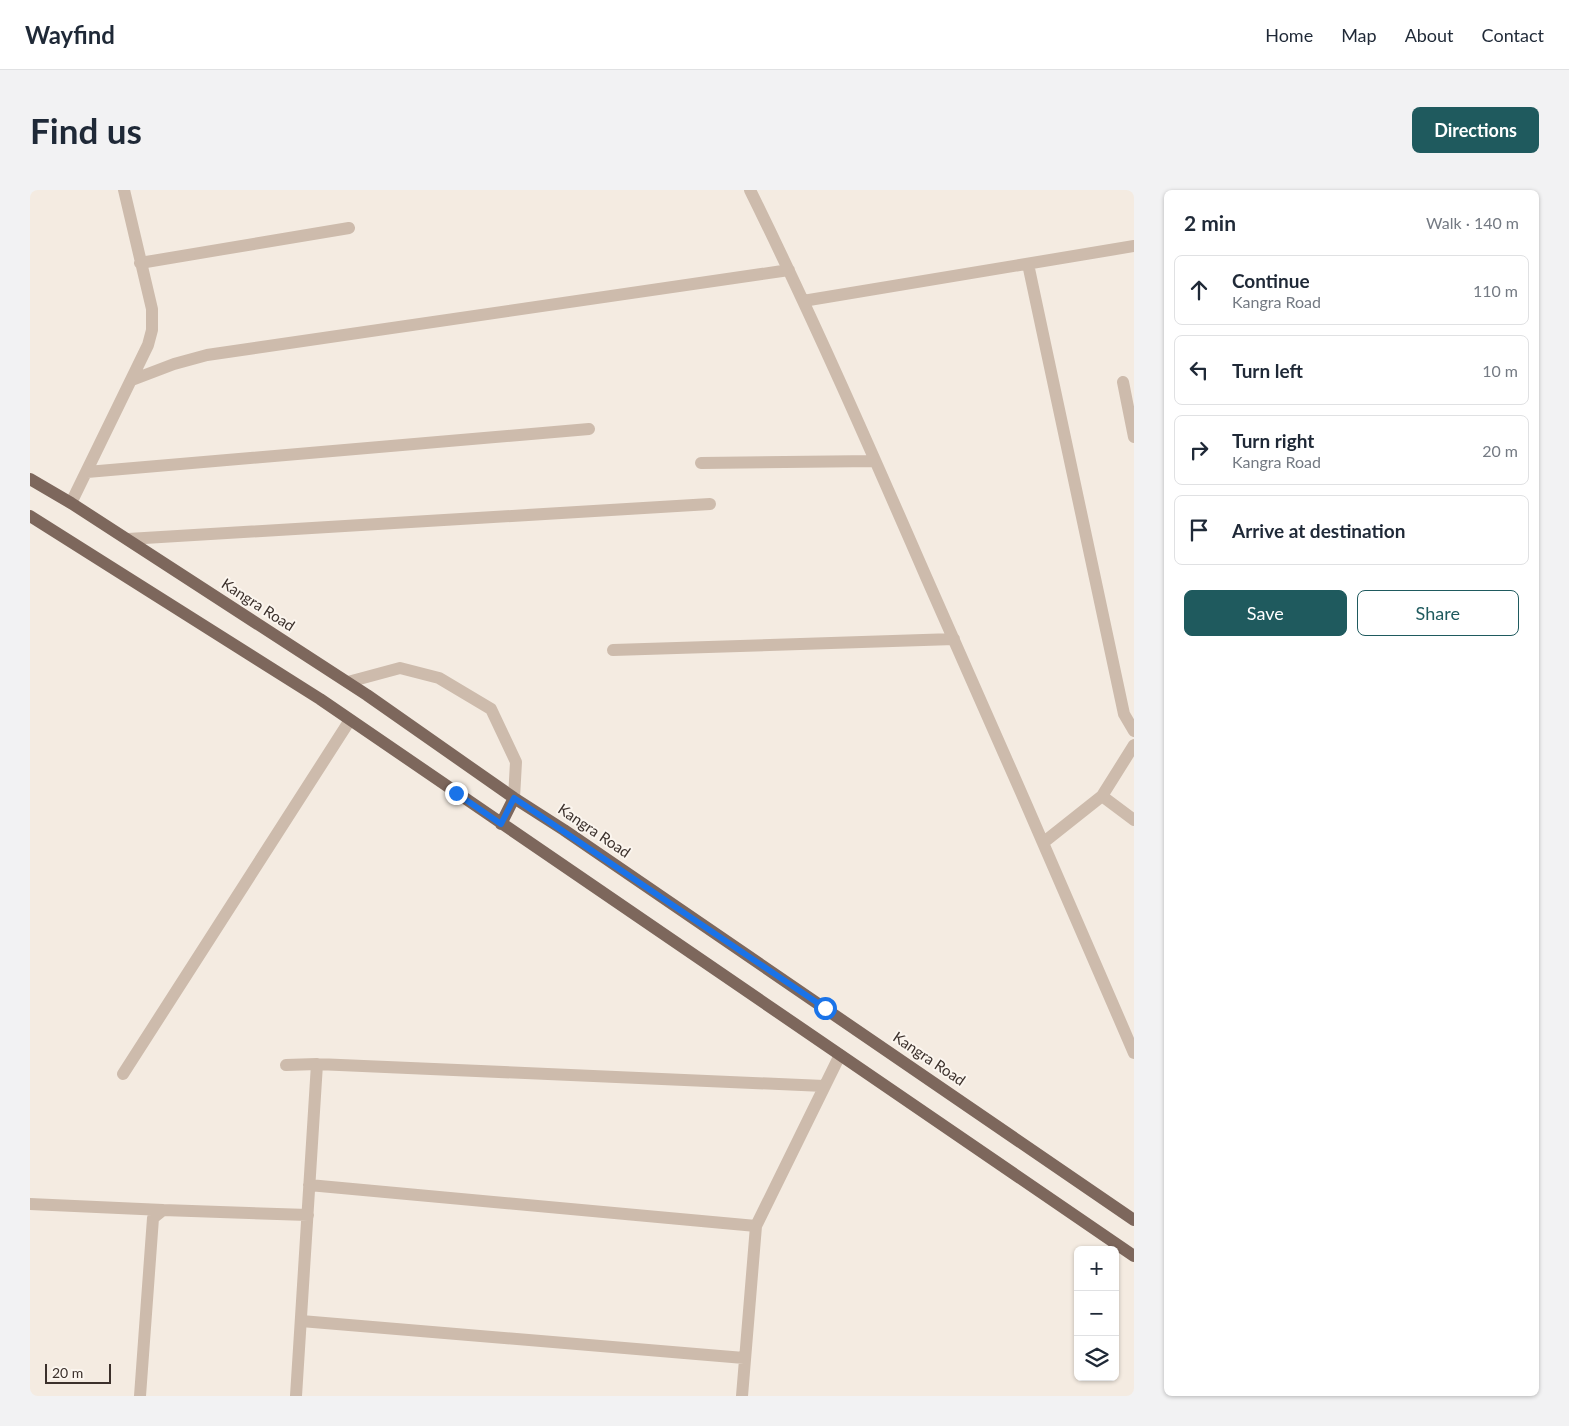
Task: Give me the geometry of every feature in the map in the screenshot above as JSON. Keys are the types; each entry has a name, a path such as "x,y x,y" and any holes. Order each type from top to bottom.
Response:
{"main road":[{"name":"Kangra Road","path":"30,479 71,503 348,682 514,798 588,846 1134,1220"},
{"path":"30,516 350,720 838,1059 1134,1256"},
{"path":"501,824 514,798"}],"street":[{"path":"71,503 132,380 152,330 152,310 124,190"},
{"path":"750,190 789,270 875,461 1044,842 1134,1053"},
{"path":"140,263 349,228"},
{"path":"803,301 1134,246"},
{"path":"1028,264 1124,714 1134,731"},
{"path":"132,380 174,364 207,355 789,270"},
{"path":"1123,382 1134,438"},
{"path":"87,472 589,429"},
{"path":"700,463 875,461"},
{"path":"128,540 710,504"},
{"path":"613,650 954,639"},
{"path":"348,682 400,668 440,678 491,709 516,762 514,798"},
{"path":"123,1074 350,720"},
{"path":"1044,842 1102,796 1134,745"},
{"path":"1102,796 1134,820"},
{"path":"742,1396 756,1226 838,1059"},
{"path":"286,1065 317,1064 824,1086"},
{"path":"296,1396 317,1064"},
{"path":"309,1185 756,1226"},
{"path":"30,1204 308,1215"},
{"path":"140,1396 153,1218 156,1213 163,1210"},
{"path":"301,1321 744,1358"}],"route":[{"path":"456,793 501,824 514,798 825,1008"}]}
